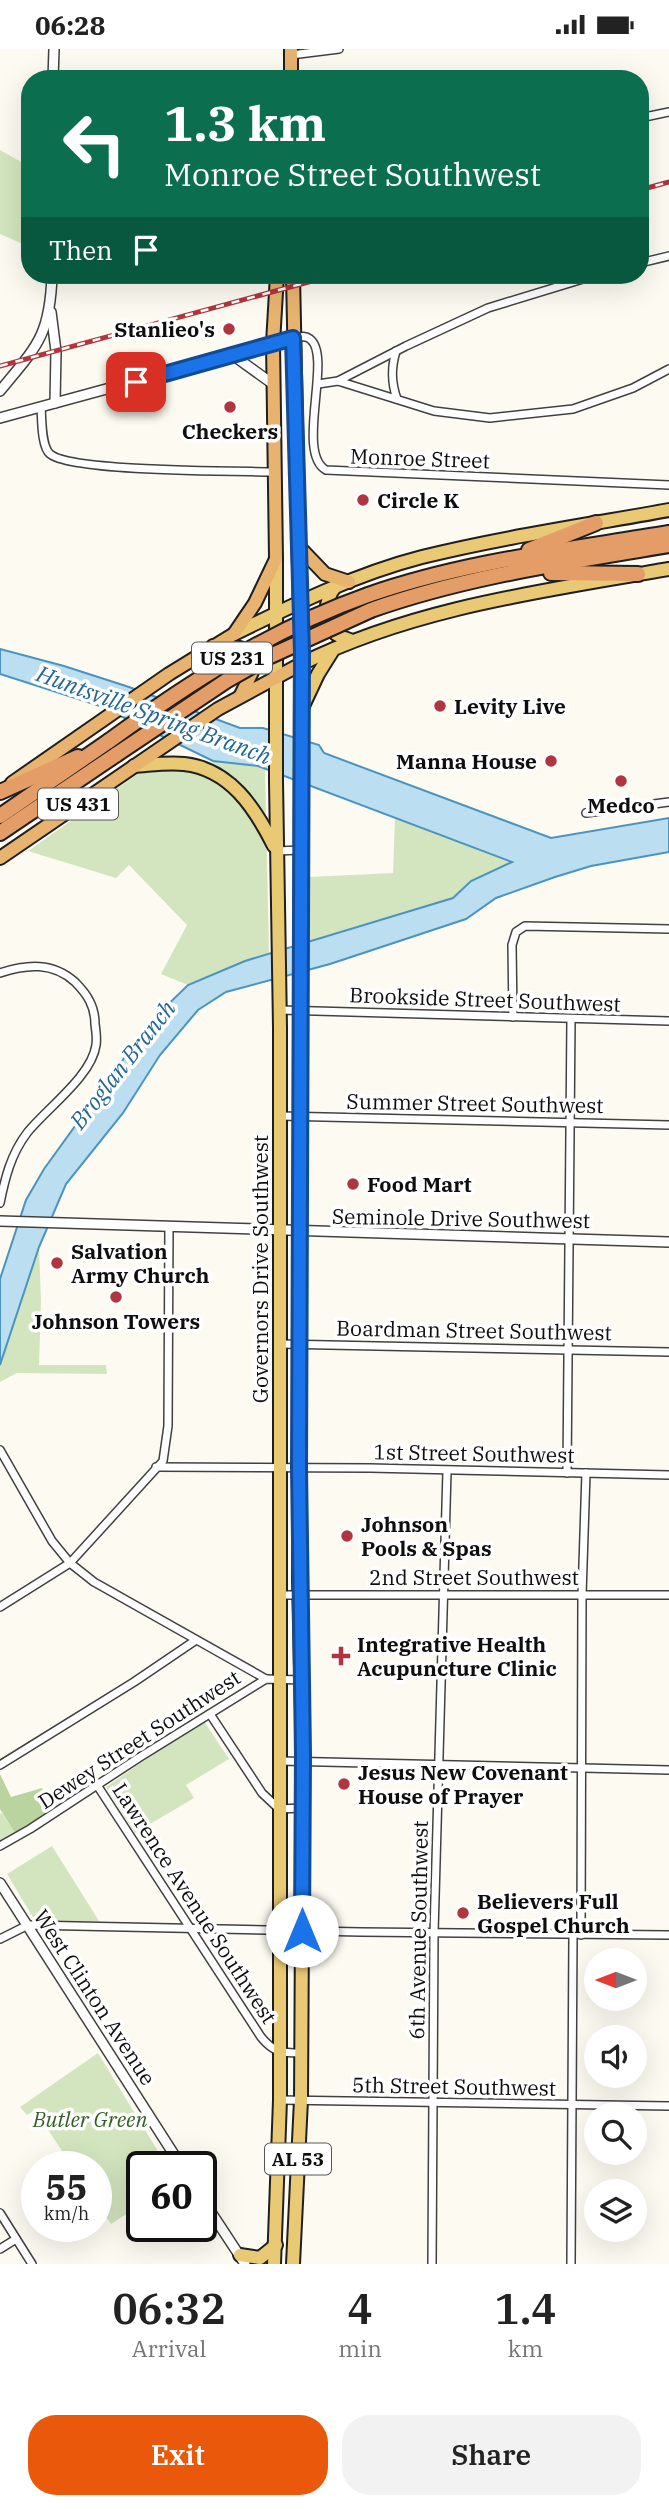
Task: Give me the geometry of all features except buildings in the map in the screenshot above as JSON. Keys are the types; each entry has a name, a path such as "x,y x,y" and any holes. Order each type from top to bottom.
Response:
{"highway":[{"path":"290,70 291,52"},
{"name":"Governors Drive Southwest","path":"276,284 273,342 276,559"},
{"name":"Governors Drive Southwest","path":"293,284 301,664"},
{"path":"499,561 596,523"},
{"name":"US 231","path":"0,816 109,747 206,694 266,657 369,603 441,573 669,533"},
{"name":"US 231","path":"369,603 669,545"},
{"path":"300,549 325,574 349,582"},
{"name":"US 431","path":"0,792 169,674 234,634 248,615 276,559"},
{"path":"508,574 638,574"},
{"path":"212,646 240,648 247,656 252,672 239,698"},
{"name":"US 431","path":"0,857 218,709 301,664"},
{"path":"0,792 109,747"},
{"name":"US 231","path":"0,833 109,747"}],"main road":[{"path":"234,634 301,600 420,558 505,538 669,510"},
{"name":"Governors Drive Southwest","path":"276,559 275,730 280,1010 280,2100 276,2257"},
{"path":"301,664 335,647 436,614 669,569"},
{"path":"335,587 327,599 328,621 337,635 352,641"},
{"path":"300,713 335,647"},
{"name":"Governors Drive Southwest","path":"293,2264 301,2100 302,1931 299,1468 301,664"},
{"path":"134,766 183,764 213,772 240,792 253,808 277,851"},
{"path":"243,2260 276,2257"}],"street":[{"path":"53,70 54,49"},
{"path":"291,52 339,49"},
{"path":"649,116 669,112"},
{"path":"649,261 669,256"},
{"path":"52,284 51,307 56,351 55,403"},
{"path":"317,384 338,381 488,308 567,284"},
{"path":"0,391 40,341 51,307"},
{"name":"Monroe Street","path":"293,338 306,336 312,339 316,347 319,377 313,405 315,457 320,467 326,470 669,485"},
{"path":"0,418 293,338"},
{"path":"396,352 391,367 397,399"},
{"path":"234,356 273,384"},
{"path":"338,381 434,411 490,418 573,409 633,388 669,369"},
{"path":"41,407 46,446 51,455 58,458 87,465 115,467 275,472"},
{"path":"586,813 669,802"},
{"path":"277,851 300,850"},
{"path":"513,1017 512,945 516,932 525,926 669,929"},
{"path":"0,973 19,967 42,966 65,973 88,995 95,1019 96,1047 84,1071 27,1133 17,1149 10,1163 0,1203"},
{"name":"Brookside Street Southwest","path":"280,1010 669,1021"},
{"path":"567,1473 571,1019"},
{"name":"Summer Street Southwest","path":"280,1116 669,1125"},
{"name":"Seminole Drive Southwest","path":"0,1221 669,1242"},
{"path":"0,1607 70,1563 163,1461 168,1426 169,1226"},
{"name":"Boardman Street Southwest","path":"279,1344 669,1352"},
{"path":"0,1450 52,1541 70,1563 94,1582 266,1679"},
{"name":"1st Street Southwest","path":"156,1467 669,1475"},
{"name":"6th Avenue Southwest","path":"432,2264 434,1933 447,1471"},
{"path":"571,2264 586,1473"},
{"name":"2nd Street Southwest","path":"279,1595 669,1595"},
{"path":"0,1765 196,1640"},
{"name":"Dewey Street Southwest","path":"0,1846 266,1679 302,1680"},
{"path":"210,1714 262,1793 279,1809 302,1808"},
{"path":"279,1761 669,1770"},
{"name":"Lawrence Avenue Southwest","path":"97,1786 261,2037 271,2049 279,2053 301,2053"},
{"name":"West Clinton Avenue","path":"0,1883 172,2151"},
{"path":"0,1939 28,1925 669,1935"},
{"name":"5th Street Southwest","path":"280,2100 669,2106"},
{"path":"0,2213 32,2264"},
{"path":"217,2221 243,2260"},
{"path":"0,2249 16,2239"}],"green space":[{"path":"0,150 21,162 21,243 0,234"},
{"path":"168,756 211,766 213,761 265,768 269,954 188,985 161,974 187,925 129,865 116,878 28,851 136,775"},
{"path":"395,817 513,862 471,881 453,898 310,943 309,877 393,873"},
{"path":"39,1247 39,1365 106,1365 107,1374 17,1373 0,1382 0,1365"},
{"path":"203,1720 229,1759 186,1785 194,1798 135,1833 106,1787"},
{"path":"0,1774 11,1797 42,1788 53,1809 16,1835 0,1809"},
{"path":"2,1813 16,1835 0,1845 0,1814"},
{"path":"52,1846 99,1921 37,1924 7,1874"},
{"name":"Butler Green","path":"98,2053 158,2151 126,2151 126,2214 112,2223 112,2151 62,2151 35,2110 27,2115 20,2107"}],"water":[{"path":"0,649 129,687 240,728 263,728 319,745 324,753 551,838 669,818 669,852 591,866 555,877 496,898 466,919 330,964 226,992 198,1010 160,1055 123,1113 66,1184 39,1247 0,1365 0,1279 26,1200 44,1169 151,1021 188,985 245,961 453,898 471,881 512,862 258,766 213,761 100,706 0,674"}],"railway":[{"path":"649,188 669,182"},
{"path":"0,366 301,284"}],"place":[{"name":"Stanlieo's","path":"229,329"},
{"name":"Checkers","path":"230,407"},
{"name":"Circle K","path":"363,500"},
{"name":"Levity Live","path":"440,706"},
{"name":"Manna House","path":"551,761"},
{"name":"Medco","path":"621,781"},
{"name":"Food Mart","path":"353,1184"},
{"name":"Salvation Army Church","path":"57,1263"},
{"name":"Johnson Towers","path":"116,1297"},
{"name":"Johnson Pools & Spas","path":"347,1536"},
{"name":"Integrative Health Acupuncture Clinic","path":"341,1656"},
{"name":"Jesus New Covenant House of Prayer","path":"344,1784"},
{"name":"Believers Full Gospel Church","path":"463,1913"}],"route":[{"path":"136,382 293,338 302,653 299,1580 303,1755 302,1931"}],"water label":[{"name":"Huntsville Spring Branch","path":"154,714"},
{"name":"Broglan Branch","path":"122,1064"}]}
